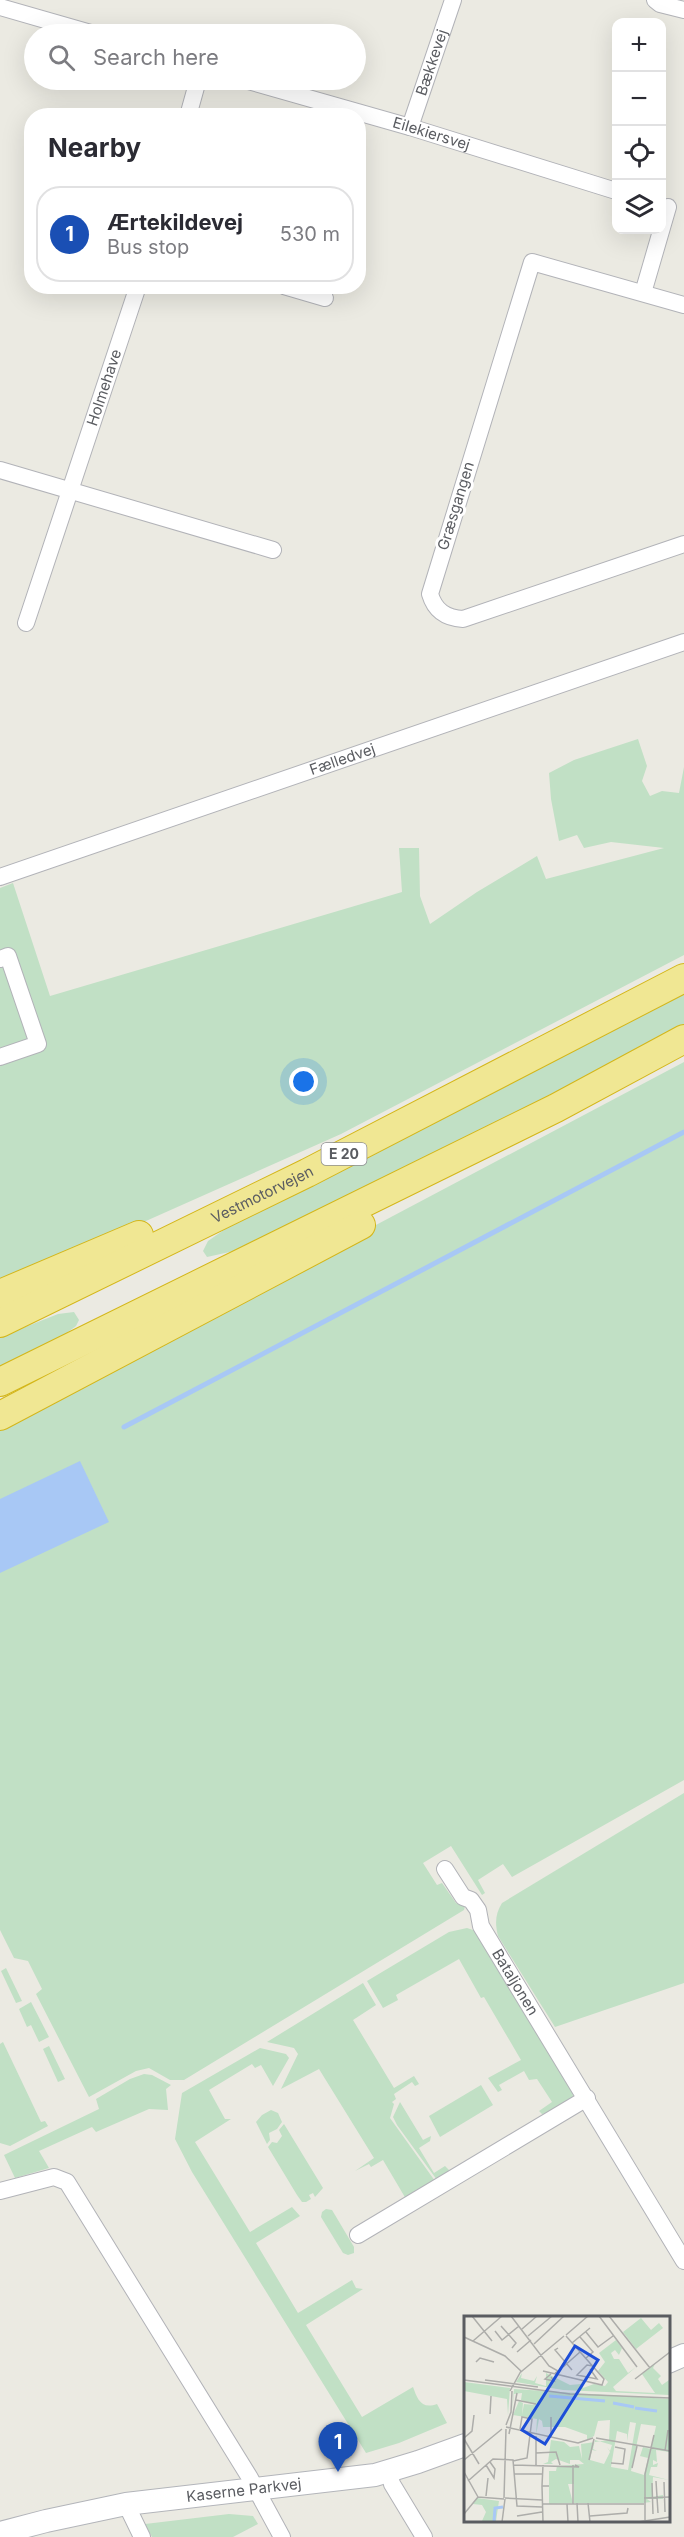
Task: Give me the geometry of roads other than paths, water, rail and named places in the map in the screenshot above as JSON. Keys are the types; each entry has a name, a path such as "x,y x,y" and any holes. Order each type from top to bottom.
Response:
{"highway":[{"name":"Vestmotorvejen","path":"0,1323 307,1173 684,978"},
{"path":"0,1382 556,1108 684,1039"},
{"path":"0,1416 499,1153 556,1108"},
{"path":"0,1294 144,1233 307,1173"}],"street":[{"name":"Bækkevej","path":"410,127 453,0"},
{"path":"656,0 660,4 684,10"},
{"path":"0,7 59,24"},
{"path":"190,108 195,90"},
{"name":"Eilekiersvej","path":"281,90 344,108"},
{"name":"Eilekiersvej","path":"366,114 612,190"},
{"path":"643,293 671,208"},
{"name":"Græsgangen","path":"684,305 532,262 430,594 438,610 446,616 463,618 684,544"},
{"name":"Holmehave","path":"26,623 135,294"},
{"path":"311,294 325,298"},
{"path":"0,470 273,550"},
{"name":"Fælledvej","path":"0,877 684,642"},
{"path":"0,959 8,956 38,1044 0,1057"},
{"name":"Bataljonen","path":"445,1869 463,1897 471,1900 478,1910 481,1926 684,2261"},
{"path":"358,2235 587,2098"},
{"path":"0,2191 54,2177 68,2182 256,2490 282,2537"},
{"path":"669,2362 684,2355"},
{"name":"Kaserne Parkvej","path":"0,2533 126,2504 353,2479 389,2472 464,2445"},
{"path":"389,2472 392,2484 424,2537"},
{"path":"126,2504 142,2537"}],"water":[{"path":"80,1461 109,1522 0,1573 0,1499"}],"waterway":[{"path":"124,1427 684,1132"}],"place":[{"name":"Ærtekildevej","path":"338,2472"}]}
